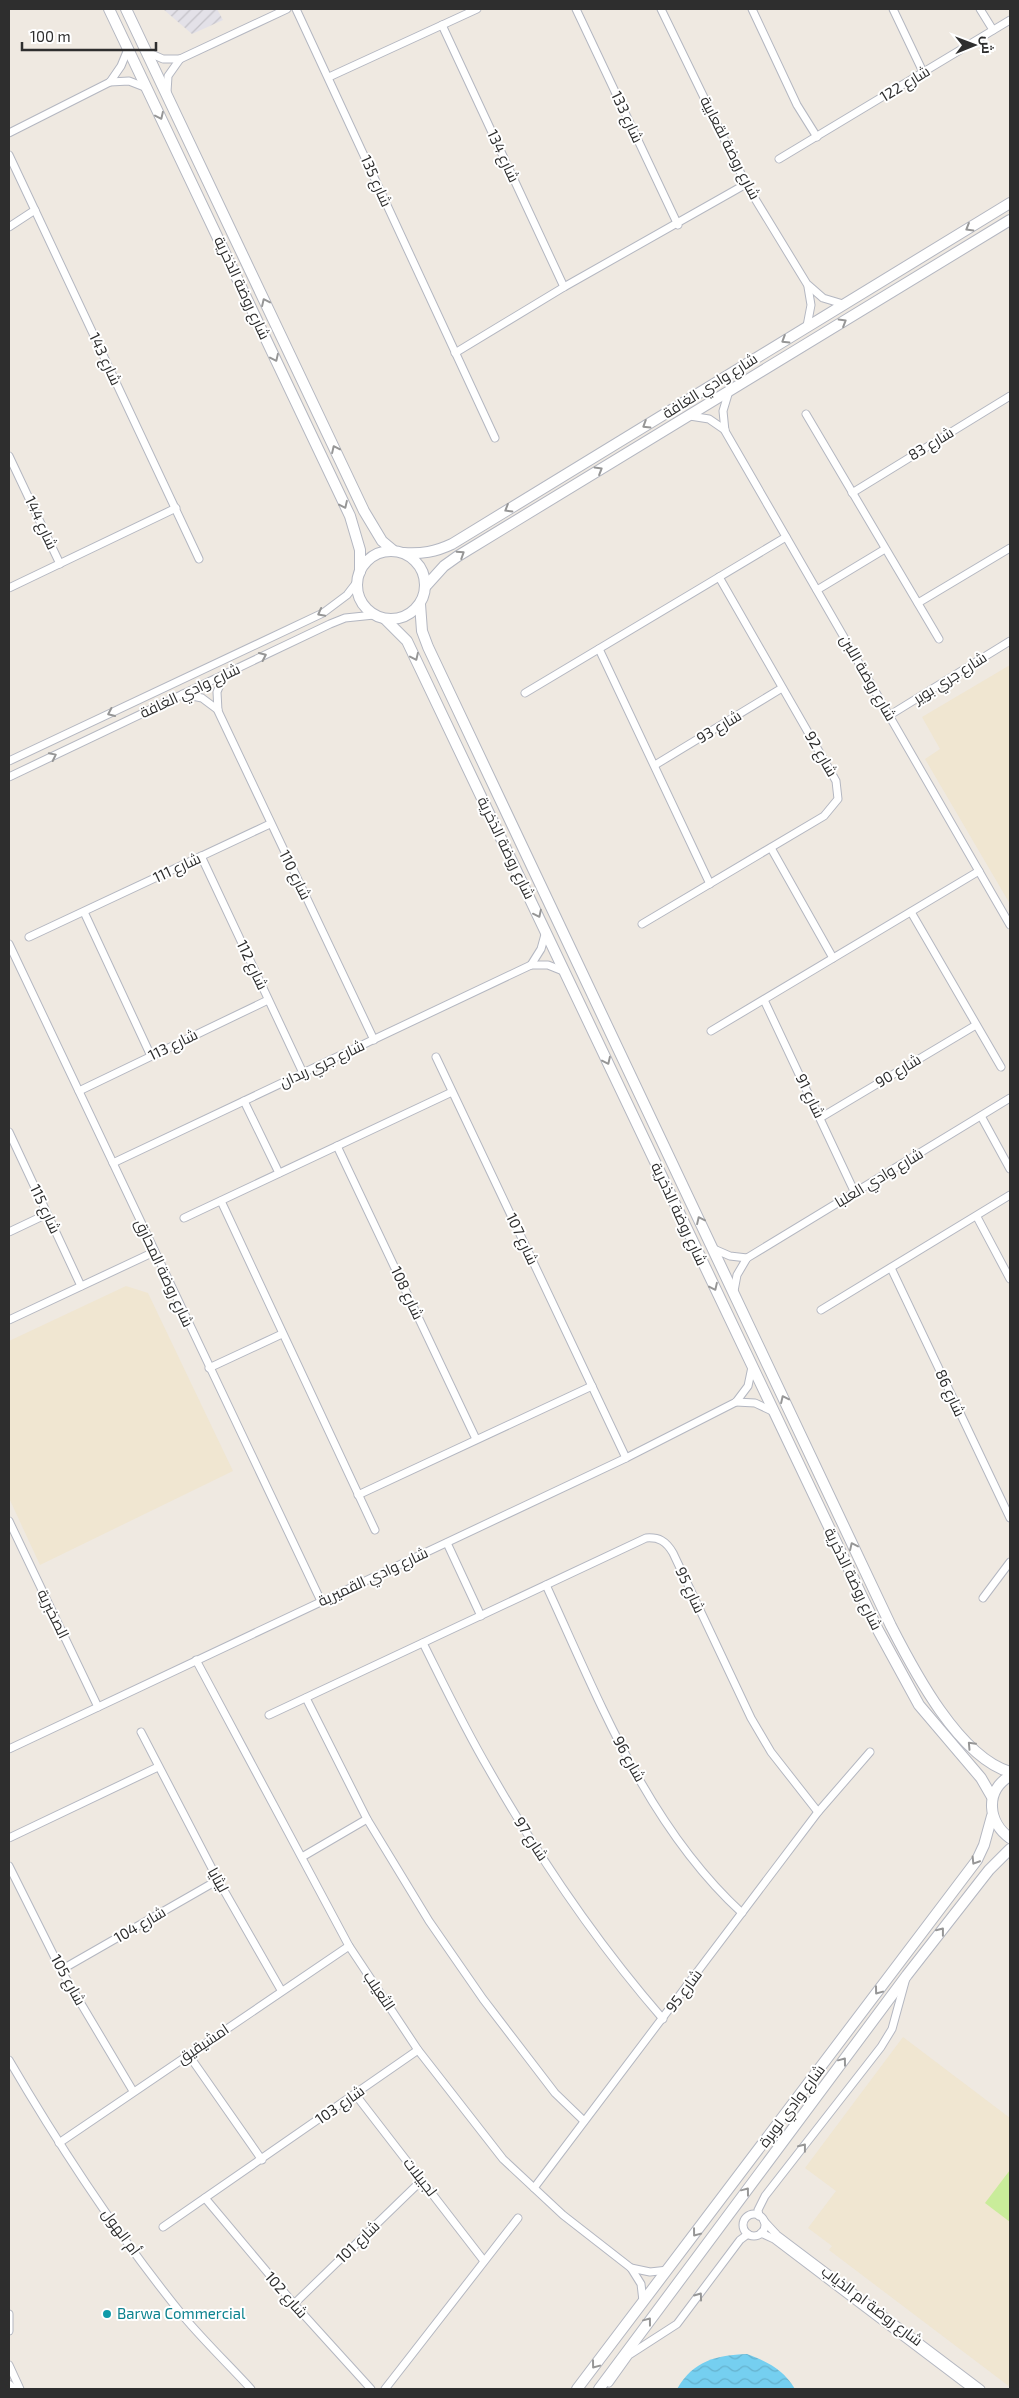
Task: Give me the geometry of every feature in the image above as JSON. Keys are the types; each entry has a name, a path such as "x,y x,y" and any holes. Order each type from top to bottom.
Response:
{"street":[{"name":"شارع روضة الذخرية","path":"109,9 350,516 360,550 358,577"},
{"name":"شارع روضة الذخرية","path":"126,9 364,512 382,541 399,552"},
{"path":"147,52 163,59 180,59 287,9"},
{"name":"شارع 135","path":"296,9 495,438"},
{"path":"329,77 476,9"},
{"name":"شارع 133","path":"576,9 678,224"},
{"name":"شارع روضة لقعابية","path":"661,9 746,184 808,284 823,298 843,304"},
{"path":"752,9 797,105 817,137"},
{"path":"893,9 923,72"},
{"path":"980,9 993,30"},
{"name":"شارع 122","path":"778,158 817,137 1010,20"},
{"name":"شارع 134","path":"442,25 564,288"},
{"path":"110,82 121,66 128,49"},
{"path":"167,96 168,76 180,59"},
{"path":"9,134 110,82 129,81 147,88"},
{"name":"شارع 143","path":"9,155 199,559"},
{"path":"454,353 746,184"},
{"name":"شارع وادي الغافة","path":"399,552 423,554 437,551 452,544 1010,203"},
{"path":"9,227 35,210"},
{"name":"شارع وادي الغافة","path":"425,588 444,566 458,556 1010,220"},
{"name":"شارع روضة لقعابية","path":"807,326 811,305 808,284"},
{"name":"شارع روضة اللبن","path":"725,431 723,411 729,391"},
{"name":"شارع 83","path":"852,492 1010,396"},
{"path":"806,414 939,639"},
{"name":"شارع روضة اللبن","path":"689,416 709,419 725,431 1010,925"},
{"name":"شارع 144","path":"9,456 60,564"},
{"path":"9,588 176,508"},
{"path":"525,693 786,536"},
{"path":"918,603 1010,548"},
{"path":"817,590 885,549"},
{"path":"399,552 420,567 425,588 420,604 405,617 386,619 374,615 361,601 358,577 373,556 399,552"},
{"name":"شارع وادي الغافة","path":"9,761 323,613 342,600 358,577"},
{"name":"شارع 92","path":"642,924 824,816 838,799 839,791 836,780 719,577"},
{"name":"شارع روضة الذخرية","path":"420,604 422,631 428,647 911,1665 929,1694 970,1745 990,1763 1010,1772"},
{"name":"شارع وادي الغافة","path":"9,777 330,624 358,616 374,615"},
{"name":"شارع روضة الذخرية","path":"386,619 407,641 772,1411 898,1670 919,1705 981,1778 992,1797"},
{"name":"شارع جري بوير","path":"890,716 1010,641"},
{"path":"599,650 710,884"},
{"name":"شارع 110","path":"224,675 217,692 218,711 374,1040"},
{"name":"شارع 93","path":"655,765 782,688"},
{"path":"182,694 202,698 218,711"},
{"name":"شارع 111","path":"29,937 270,824"},
{"path":"771,848 833,958"},
{"name":"شارع 112","path":"201,856 303,1073"},
{"path":"710,1030 764,1000 979,871"},
{"path":"84,912 151,1056"},
{"path":"912,912 1001,1067"},
{"path":"531,965 541,949 546,931"},
{"name":"شارع روضة المحارق","path":"9,945 321,1601"},
{"path":"531,965 548,965 563,971"},
{"name":"شارع جري ربدان","path":"113,1163 531,965"},
{"name":"شارع 113","path":"78,1091 268,1000"},
{"name":"شارع 91","path":"764,1000 855,1193"},
{"name":"شارع 90","path":"820,1118 976,1024"},
{"name":"شارع 107","path":"436,1056 626,1458"},
{"path":"184,1218 452,1092"},
{"name":"شارع وادي العلبا","path":"747,1258 1010,1098"},
{"path":"244,1101 279,1173"},
{"path":"981,1116 1010,1169"},
{"name":"شارع 115","path":"9,1132 81,1286"},
{"name":"شارع 108","path":"338,1146 476,1439"},
{"path":"821,1310 1010,1195"},
{"path":"221,1201 375,1530"},
{"path":"9,1232 47,1214"},
{"path":"976,1216 1010,1279"},
{"path":"714,1249 730,1256 747,1258 737,1275 734,1294"},
{"path":"9,1320 154,1252"},
{"name":"شارع 86","path":"891,1268 1010,1518"},
{"path":"209,1368 282,1334"},
{"path":"736,1402 748,1386 752,1367"},
{"path":"358,1495 592,1386"},
{"path":"736,1402 755,1403 772,1411"},
{"name":"شارع وادي القميرية","path":"9,1749 626,1458 736,1402"},
{"name":"الصخبرية","path":"9,1521 98,1707"},
{"name":"شارع 95","path":"269,1715 646,1538 660,1539 668,1544 751,1718 781,1766 818,1812"},
{"path":"447,1543 481,1616"},
{"path":"983,1598 1010,1562"},
{"name":"شارع 96","path":"546,1585 605,1714 654,1805 692,1859 742,1914"},
{"name":"شارع 97","path":"423,1643 487,1766 523,1826 612,1957 663,2019"},
{"name":"الثعيلب","path":"196,1660 349,1946 418,2050 503,2159 564,2215 631,2268 641,2284 643,2302"},
{"path":"306,1698 368,1819 429,1922 483,1999 555,2093 584,2121"},
{"name":"ليثايا","path":"141,1732 218,1880 282,1990"},
{"name":"شارع 95","path":"534,2188 818,1812 870,1752"},
{"path":"9,1838 158,1767"},
{"path":"992,1797 1001,1782 1010,1776"},
{"name":"شارع وادي لوبرة","path":"577,2389 977,1860 984,1845 992,1816 992,1797"},
{"path":"992,1816 996,1825 1010,1838"},
{"path":"302,1857 368,1819"},
{"name":"شارع وادي لوبرة","path":"599,2389 907,1975 988,1870 1010,1849"},
{"name":"شارع 105","path":"9,1866 61,1970 132,2092"},
{"name":"شارع 104","path":"61,1970 218,1880"},
{"name":"امشيقيق","path":"60,2144 132,2092 349,1946"},
{"path":"762,2219 751,2215 745,2220 744,2228 748,2234 757,2236 761,2233 764,2226 762,2219 758,2210 765,2196 892,2029 907,1975"},
{"name":"شارع 103","path":"163,2228 418,2050"},
{"path":"188,2054 262,2160"},
{"name":"أم الهول","path":"9,2060 60,2144 184,2318 251,2389"},
{"name":"لجبيلات","path":"355,2094 484,2261"},
{"name":"شارع 101","path":"294,2304 422,2180"},
{"name":"شارع 102","path":"205,2198 294,2304 371,2389"},
{"path":"385,2389 518,2218"},
{"name":"شارع روضة ام الذياب","path":"762,2219 777,2235 981,2389"},
{"name":"شارع روضة ام الذياب","path":"761,2233 774,2239 972,2389"},
{"path":"603,2389 617,2374 629,2355 677,2324 740,2240 748,2234"},
{"path":"631,2268 650,2272 668,2270"},
{"path":"9,2314 9,2331"},
{"path":"9,2365 20,2389"},
{"path":"9,2386 12,2389"}],"shaded area":[{"path":"163,9 217,9 223,20 192,34"},
{"path":"1010,665 1010,904 925,759 940,749 922,717"},
{"path":"126,1286 148,1293 233,1471 40,1565 9,1498 9,1341"},
{"path":"903,2037 1010,2118 1010,2387 829,2250 832,2246 808,2228 836,2191 805,2168"}],"green space":[{"path":"1010,2170 1010,2222 985,2203"}],"water":[{"path":"747,2354 762,2360 780,2371 795,2389 677,2389 690,2372 706,2361 725,2356"}],"place":[{"name":"Barwa Commercial","path":"107,2314"}]}
